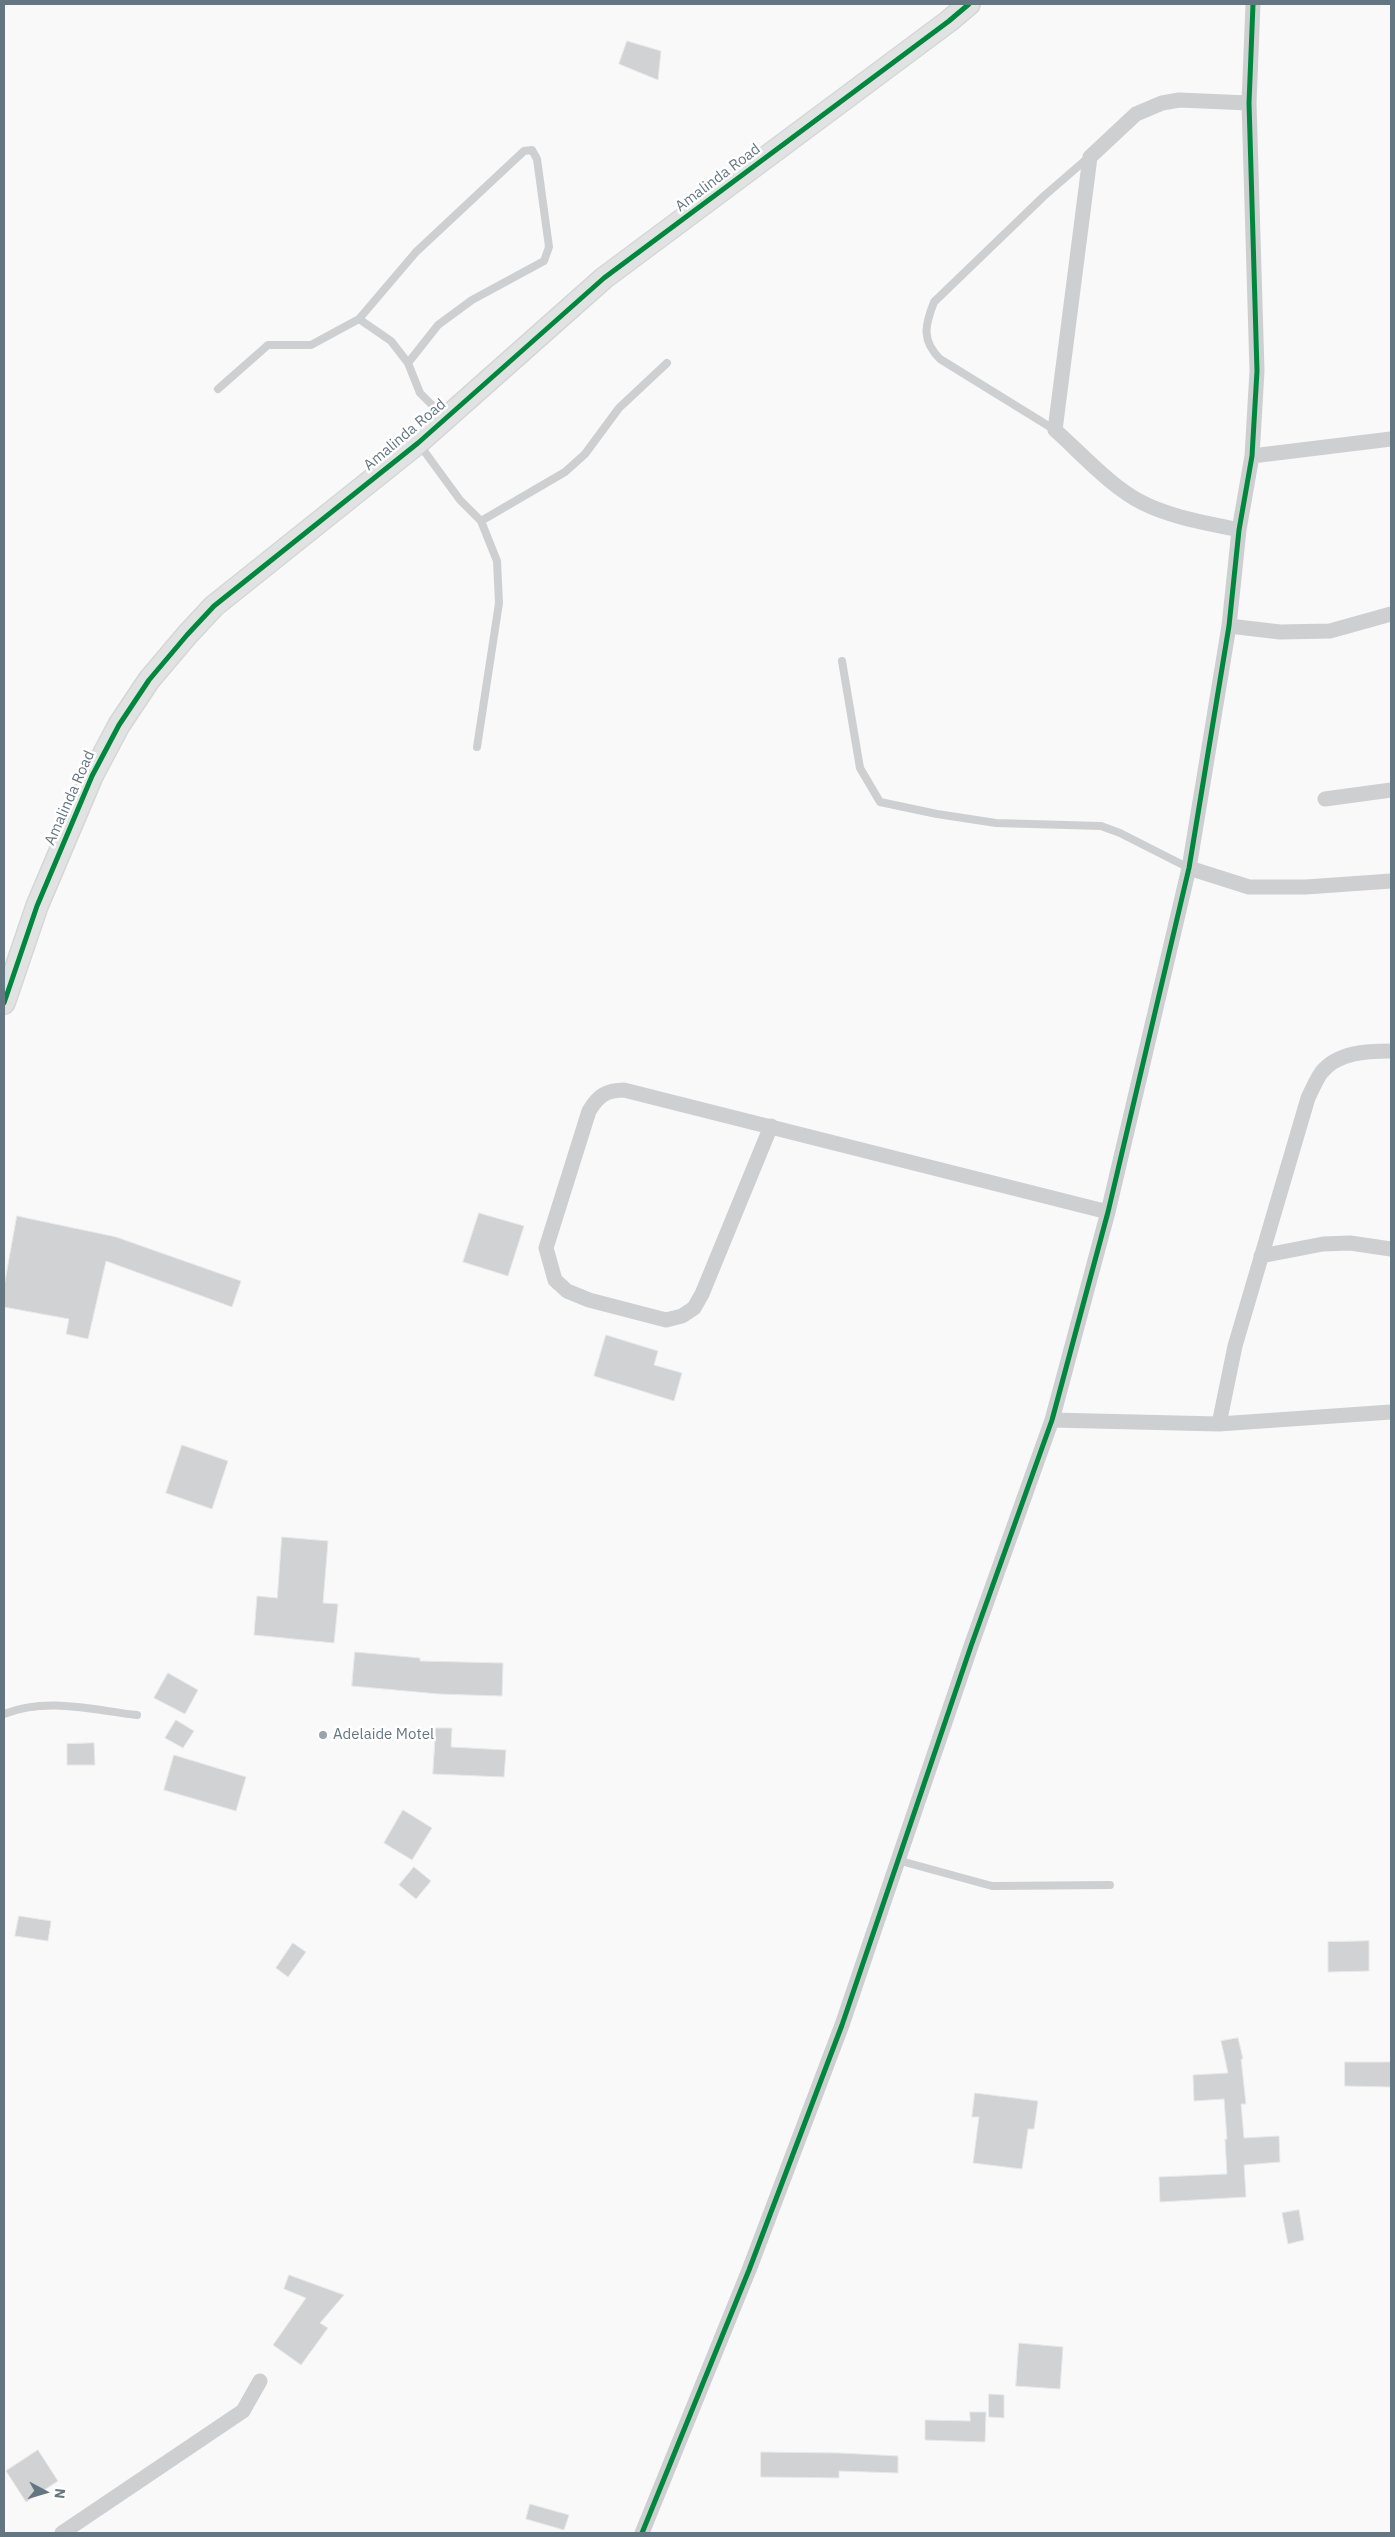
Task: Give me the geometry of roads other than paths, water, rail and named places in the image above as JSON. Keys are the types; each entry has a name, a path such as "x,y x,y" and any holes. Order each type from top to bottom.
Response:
{"street":[{"name":"Amalinda Road","path":"4,1003 37,906 92,776 119,724 149,680 214,606 418,443 604,278 949,21 969,4"},
{"path":"642,2533 780,2189 842,2025 897,1860 1052,1420 1108,1212 1189,868 1229,626 1239,530 1252,456 1257,371 1248,103 1253,4"},
{"path":"1239,530 1176,515 1144,503 1126,492 1055,430 1090,157 1136,114 1162,103 1178,100 1248,103"},
{"path":"1252,456 1391,439"},
{"path":"1229,626 1280,632 1330,631 1391,614"},
{"path":"1325,799 1391,790"},
{"path":"1189,868 1249,887 1306,887 1391,881"},
{"path":"1219,1424 1235,1346 1308,1098 1322,1072 1344,1056 1391,1050"},
{"path":"772,1126 702,1294 694,1308 682,1316 666,1320 589,1300 567,1291 555,1280 546,1248 589,1111 596,1099 610,1090 624,1090 772,1126 1108,1212"},
{"path":"1261,1256 1323,1244 1350,1243 1391,1249"},
{"path":"1052,1420 1219,1424 1391,1412"},
{"path":"62,2533 244,2411 260,2381"}],"lane":[{"path":"218,389 268,345 311,345 359,319 416,252 524,151 532,150 537,158 549,247 544,261 472,300 438,325 408,363"},
{"path":"1055,430 940,359 929,348 926,334 928,316 934,302 1044,196 1090,157"},
{"path":"359,319 391,341 408,363 420,393 446,418"},
{"path":"481,521 565,472 585,454 619,408 667,363"},
{"path":"418,443 460,500 481,521 498,561 499,603 477,747"},
{"path":"842,661 860,768 880,802 937,814 996,823 1101,826 1120,833 1189,868"},
{"path":"4,1714 24,1706 48,1704 138,1715"},
{"path":"897,1860 992,1886 1110,1885"}],"place":[{"name":"Adelaide Motel","path":"323,1735"}]}
